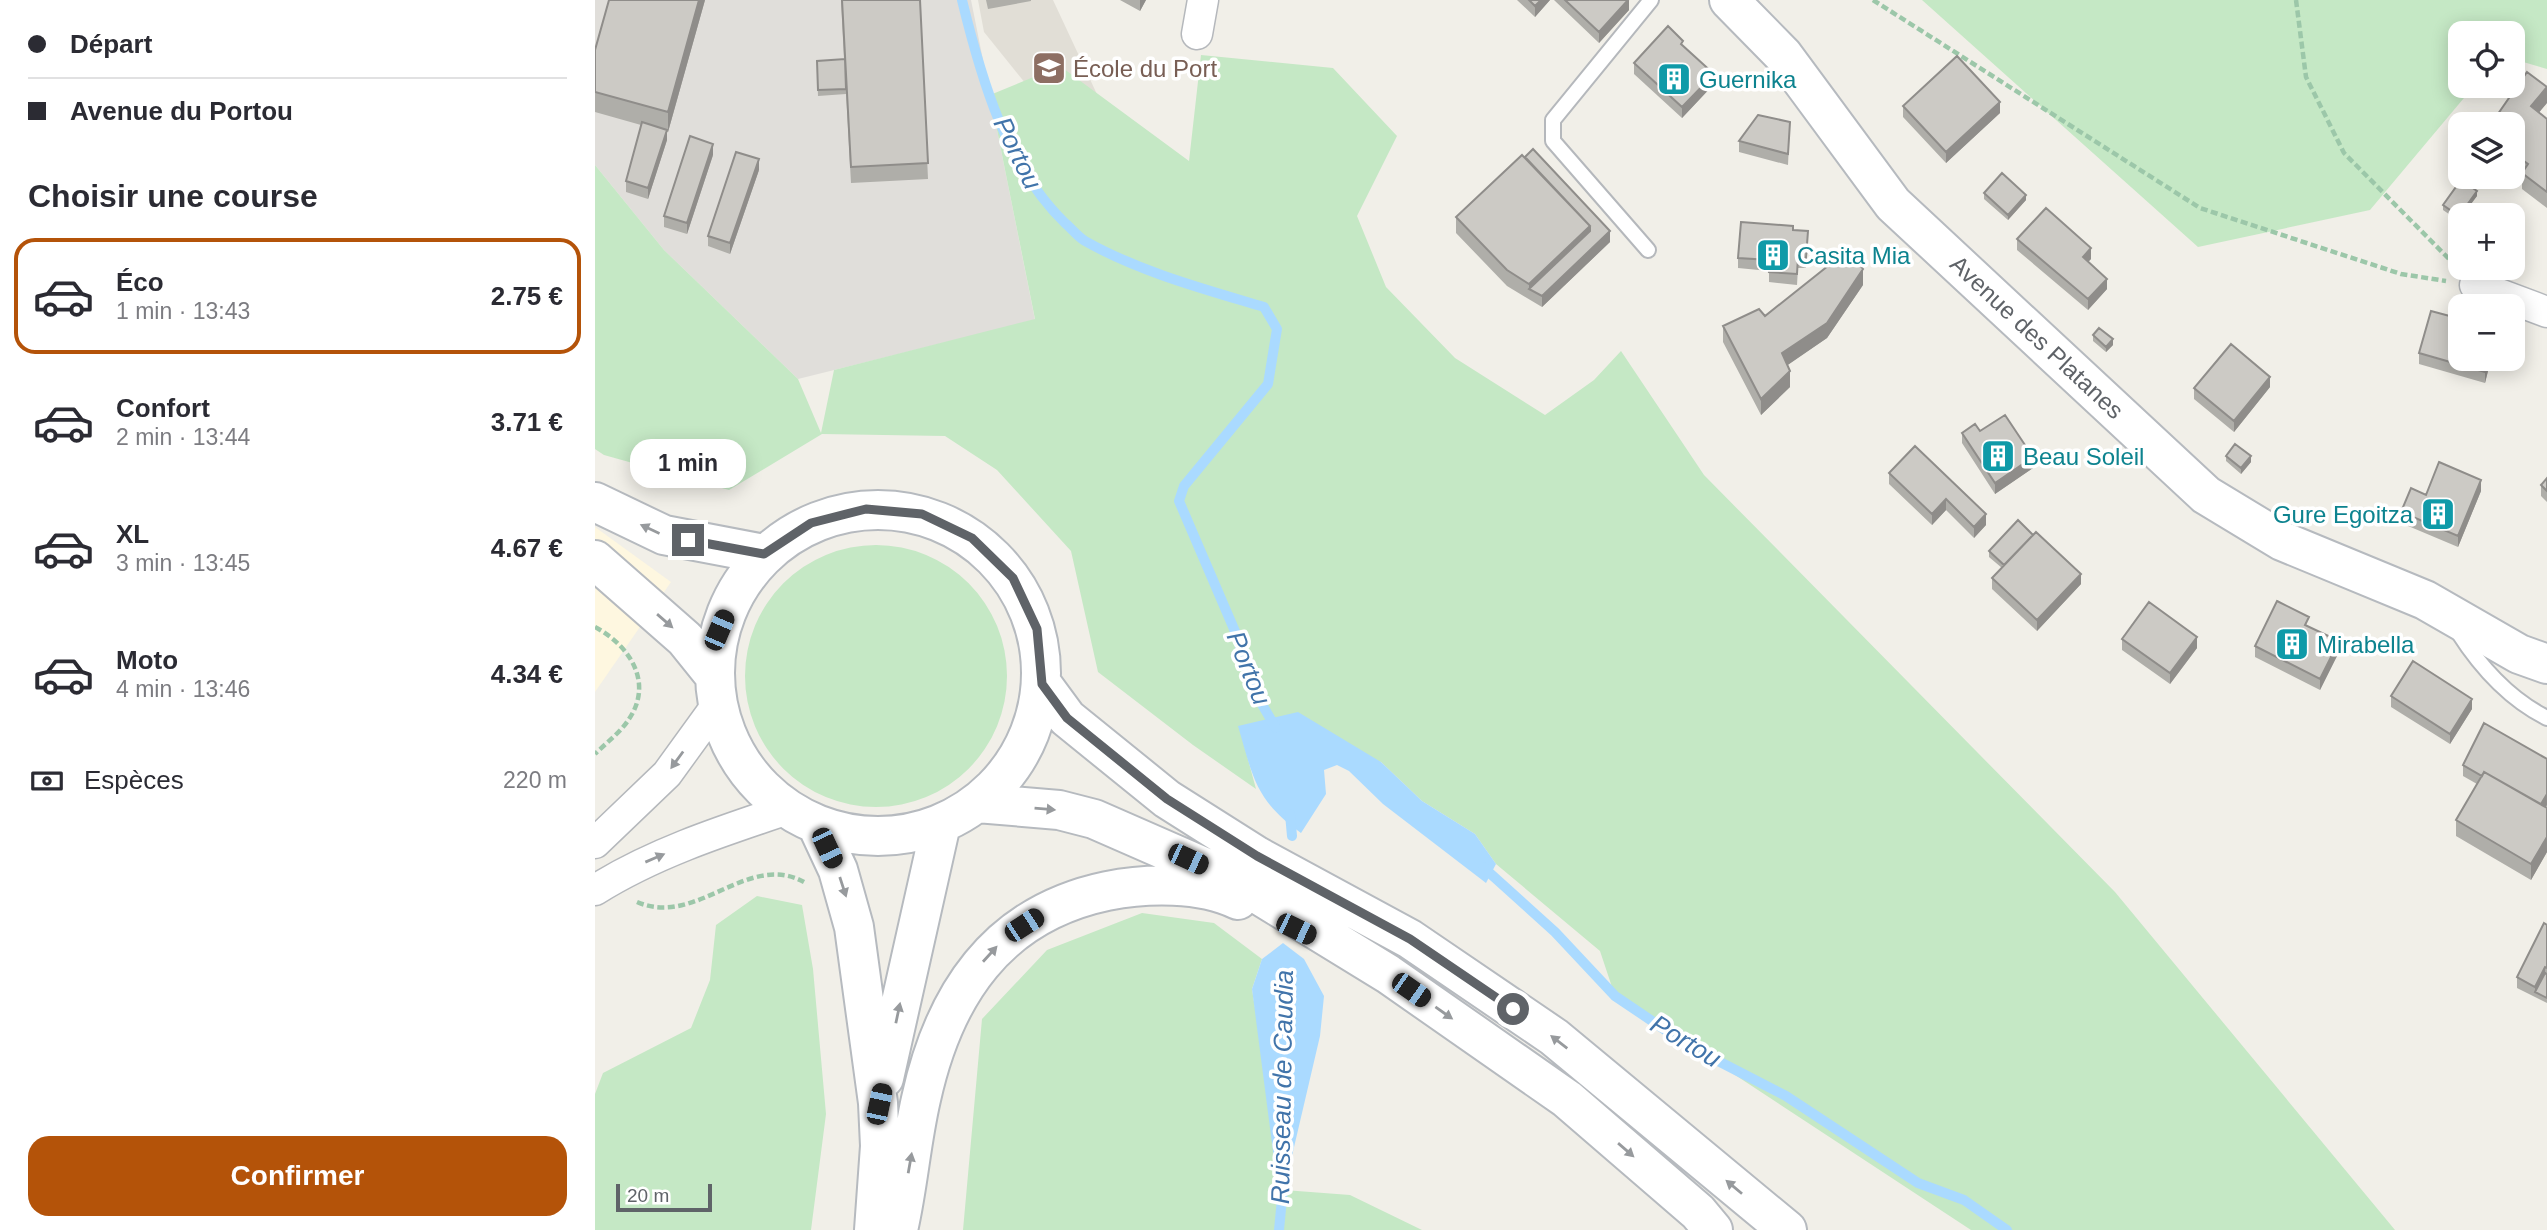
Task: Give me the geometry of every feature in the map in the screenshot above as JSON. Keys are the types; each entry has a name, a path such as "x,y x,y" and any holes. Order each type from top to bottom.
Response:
{"main road":[{"name":"Avenue des Platanes","path":"1730,0 1783,55 1893,204 2206,495 2282,541 2425,600 2519,654 2547,664"},
{"path":"595,502 664,535 764,554"},
{"path":"715,690 719,630 737,589 764,554 811,523 866,509 922,514 972,538 1013,578 1037,629 1042,684 1032,730 1010,770 977,803 941,824 900,835 858,835 802,817"},
{"path":"595,560 685,639 715,690 731,745 755,781 802,817 838,870 854,927 879,1104 880,1146 874,1230"},
{"path":"1042,684 1067,718 1167,799 1257,856 1410,939 1553,1037 1787,1230"},
{"path":"977,803 1071,813 1094,819 1164,847 1238,882 1388,974 1567,1099 1698,1212 1713,1230"},
{"path":"879,1104 930,862 941,824"},
{"path":"898,1230 921,1097 952,1003 977,968 1005,938 1044,912 1090,895 1131,886 1182,887 1226,895 1388,974"}],"street":[{"path":"1197,34 1203,0"},
{"path":"2475,285 2547,312"},
{"path":"595,843 667,774 715,690"},
{"path":"595,890 621,874 712,834 802,817"}],"lane":[{"path":"1648,250 1553,141 1553,120 1651,0"},
{"name":"Avenue des Platanes","path":"2446,613 2472,654 2519,704 2547,718"}],"path":[{"path":"1873,0 2200,208 2401,274 2475,285"},
{"path":"2296,0 2306,77 2344,153 2475,285"},
{"path":"595,627 613,637 632,657 639,679 638,701 629,720 595,754"},
{"path":"621,874 637,902 652,909 677,909 771,873 793,876 813,887"}],"shaded area":[{"path":"595,0 971,0 1035,320 798,379 664,250 595,165"},
{"name":"École du Port","path":"978,0 1053,0 1102,105 1059,125 984,32"},
{"path":"595,527 671,582 595,692"}],"green space":[{"path":"1922,0 2547,0 2547,69 2525,63 2525,21 2448,21 2448,98 2464,98 2452,112 2448,112 2448,117 2370,210 2198,247"},
{"path":"1201,55 1333,68 1397,136 1357,216 1386,287 1455,358 1545,415 1594,380 1621,351 1704,475 2115,892 2395,1230 1971,1230 1615,996 1600,951 1496,864 1475,834 1422,801 1381,762 1239,726 1256,789 1193,745 1098,672 1071,551 997,470 945,436 822,434 729,490 604,455 595,449 595,165 664,250 798,379 821,433 834,370 1035,319 990,95 1060,66 1189,161"},
{"path":"863,545 889,545 914,550 938,560 969,583 992,614 1002,638 1007,676 1002,714 992,738 969,769 938,792 914,802 889,807 863,807 838,802 814,792 783,769 760,738 750,714 745,689 745,663 750,638 760,614 783,583 814,560 838,550"},
{"path":"757,896 802,905 813,969 826,1114 811,1230 595,1230 595,1094 603,1073 691,1028 710,980 716,925"},
{"path":"1142,913 1214,923 1262,959 1252,989 1284,1190 1350,1195 1422,1230 963,1230 982,1019 1047,950"}],"water":[{"path":"1298,712 1381,762 1422,801 1475,834 1496,864 1486,883 1383,804 1349,771 1337,765 1324,770 1326,794 1301,833 1286,821 1274,810 1258,786 1238,726"},
{"path":"1283,943 1304,959 1324,996 1320,1036 1284,1190 1278,1190 1252,989 1262,959"}],"building":[{"path":"609,0 699,0 668,112 595,92 595,50"},
{"path":"842,0 920,0 928,163 851,167"},
{"path":"1529,0 1541,0 1535,6"},
{"path":"1565,0 1628,0 1599,32"},
{"name":"Guernika","path":"1668,26 1683,41 1681,44 1714,74 1682,107 1634,63"},
{"path":"1957,56 2000,102 1946,152 1903,106"},
{"path":"845,59 846,89 818,90 817,61"},
{"path":"2527,72 2547,87 2531,106 2547,119 2547,192 2525,175 2528,164 2525,162 2525,112 2499,112 2509,98 2525,98"},
{"path":"1758,115 1790,122 1788,154 1739,141"},
{"path":"642,122 667,130 648,188 626,181"},
{"path":"690,136 713,144 687,223 664,216"},
{"path":"1533,149 1610,231 1542,296 1529,289 1590,231 1590,226 1525,157"},
{"path":"736,152 759,159 730,243 708,236"},
{"path":"1522,155 1590,226 1529,284 1507,270 1456,217"},
{"path":"2002,173 2026,195 2008,215 1984,193"},
{"path":"2455,189 2477,191 2468,203 2448,203 2448,208 2443,205"},
{"path":"2046,208 2091,248 2083,257 2107,279 2088,299 2017,239"},
{"name":"Casita Mia","path":"1741,222 1793,226 1793,230 1808,231 1806,258 1798,257 1797,274 1769,272 1770,260 1738,258"},
{"path":"1848,250 1863,269 1827,323 1782,353 1790,371 1761,399 1723,326 1759,309 1765,316"},
{"path":"2431,311 2448,316 2448,361 2419,353"},
{"path":"2099,328 2113,339 2106,347 2093,335"},
{"path":"2231,344 2270,377 2234,421 2194,388"},
{"name":"Beau Soleil","path":"2005,415 2033,457 1995,483 1962,433 1975,424 1980,431"},
{"path":"2235,444 2251,456 2241,468 2226,456"},
{"path":"1915,446 1986,514 1974,527 1946,499 1932,514 1889,473"},
{"name":"Gure Egoitza","path":"2439,462 2481,480 2458,536 2401,512 2411,488 2426,495"},
{"path":"2547,478 2547,491 2541,485"},
{"path":"2018,520 2033,535 2004,565 1989,551"},
{"path":"2036,532 2081,574 2037,620 1992,578"},
{"name":"Mirabella","path":"2277,601 2309,617 2305,625 2339,641 2320,679 2255,646"},
{"path":"2149,602 2197,637 2170,673 2122,639"},
{"path":"2413,661 2472,699 2450,734 2391,696"},
{"path":"2484,723 2547,759 2547,794 2541,804 2484,772 2482,776 2463,765"},
{"path":"2484,772 2547,808 2547,837 2531,864 2456,820"},
{"path":"2544,923 2547,925 2547,968 2545,967 2535,987 2517,977"},
{"path":"2545,973 2547,974 2547,998 2535,992"}],"waterway":[{"name":"Portou","path":"962,0 987,90 1011,148 1044,200 1065,223 1085,241 1128,262 1264,307 1277,329 1268,384 1184,486 1179,501 1237,636 1251,686 1276,728"},
{"path":"1290,814 1292,836"},
{"name":"Portou","path":"1483,867 1555,932 1615,996 1689,1046 1786,1096 1918,1183 1964,1200 2007,1230"},
{"name":"Ruisseau de Caudia","path":"1279,1230 1284,1178"}],"place":[{"name":"École du Port","path":"1049,68"},
{"name":"Guernika","path":"1674,79"},
{"name":"Casita Mia","path":"1773,255"},
{"name":"Beau Soleil","path":"1998,456"},
{"name":"Gure Egoitza","path":"2438,514"},
{"name":"Mirabella","path":"2292,644"}],"route":[{"path":"688,540 764,554 811,523 866,509 922,514 972,538 1013,578 1037,629 1042,684 1067,718 1167,799 1257,856 1410,939 1513,1009"}]}
